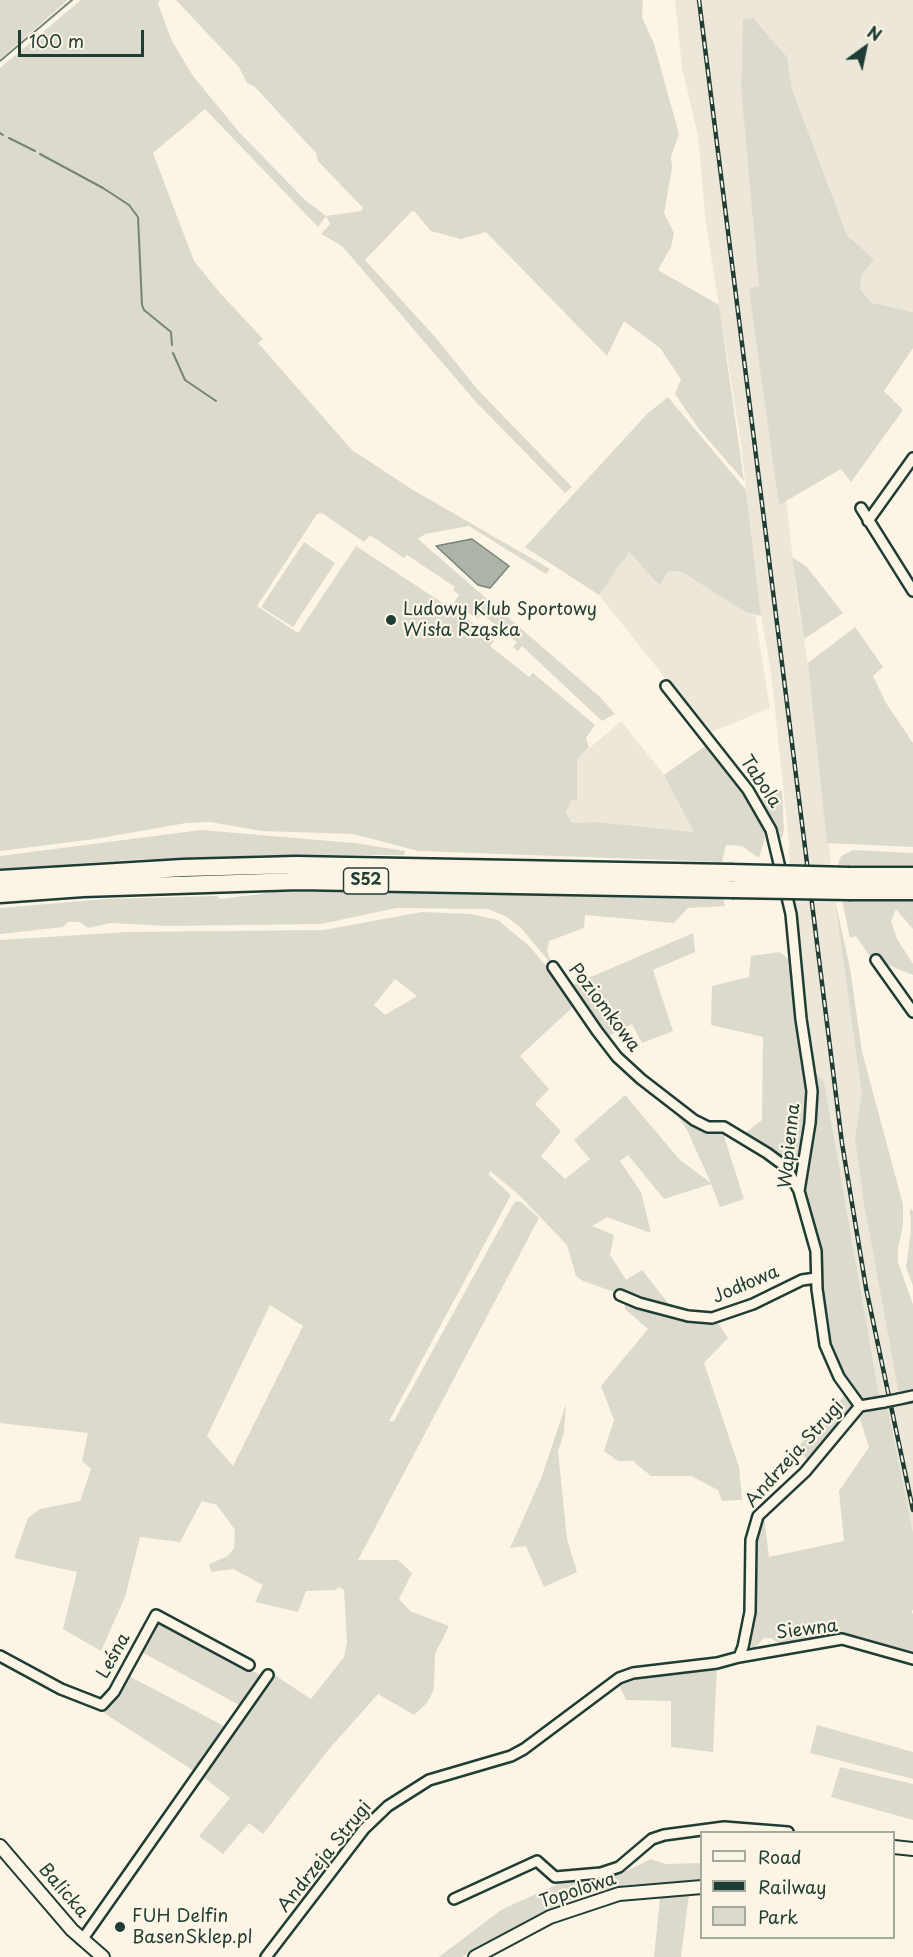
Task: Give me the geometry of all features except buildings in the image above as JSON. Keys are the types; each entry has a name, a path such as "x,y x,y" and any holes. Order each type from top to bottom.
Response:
{"highway":[{"name":"S52","path":"0,879 183,868 296,865 850,884 913,891"},
{"name":"S52","path":"850,884 913,876"},
{"name":"S52","path":"0,894 83,888 299,881 731,881"}],"street":[{"path":"868,521 913,458"},
{"path":"861,508 913,591"},
{"name":"Tabola","path":"666,686 692,715 762,809 771,830 791,914"},
{"name":"Wapienna","path":"791,914 801,1019 812,1091 810,1122 799,1191 816,1251 816,1278 825,1345 839,1377 860,1406"},
{"path":"876,960 913,1012"},
{"name":"Poziomkowa","path":"553,968 617,1057 641,1079 694,1120 708,1127 724,1127 786,1167 799,1191"},
{"path":"786,1167 802,1162"},
{"name":"Jodłowa","path":"620,1295 688,1316 712,1318 753,1304 802,1280 816,1278"},
{"path":"860,1406 913,1396"},
{"name":"Andrzeja Strugi","path":"266,1957 364,1829 388,1806 410,1790 429,1780 511,1756 537,1740 619,1678 633,1673 717,1664 739,1657 750,1612 751,1540 758,1516 805,1472 860,1406"},
{"name":"Leśna","path":"0,1656 61,1689 102,1705 114,1692 156,1615 249,1665"},
{"name":"Siewna","path":"739,1657 842,1639 913,1659"},
{"path":"82,1940 268,1675"},
{"path":"454,1899 537,1862 555,1877 601,1873 619,1867 652,1839 664,1835 724,1827 767,1831"},
{"name":"Balicka","path":"0,1845 82,1940 103,1957"},
{"path":"895,1847 913,1849"},
{"name":"Topolowa","path":"475,1957 550,1917 612,1896 700,1887"}],"shaded area":[{"path":"675,0 913,0 913,312 872,303 860,289 862,275 874,259 847,235 792,89 787,57 753,18 743,20 741,87 797,598 809,670 835,900 850,969 862,1052 903,1205 898,1262 913,1305 913,1577 861,1400 814,1123 790,895 789,843 771,672 761,616 740,438 706,224 698,136 682,68"},
{"path":"472,539 509,566 490,588 478,585 436,546"},
{"path":"629,552 658,584 669,571 682,572 745,612 755,615 770,708 709,733 599,595"},
{"path":"621,721 664,775 695,832 598,822 572,823 566,813 573,800 577,800 577,759"}],"green space":[{"path":"0,0 68,0 0,59"},
{"path":"81,0 160,0 158,4 172,41 193,76 239,132 305,200 326,216 318,227 205,109 153,153 194,261 263,339 258,343 352,450 413,490 550,569 546,574 469,526 425,534 418,539 601,698 615,714 602,721 522,646 518,651 513,647 517,642 482,614 477,619 454,602 459,595 453,590 455,587 407,555 404,558 370,535 364,542 322,513 317,514 257,606 298,633 356,546 473,623 471,626 475,625 494,641 490,646 529,677 533,673 595,725 586,738 589,747 577,760 577,800 572,800 566,813 572,823 598,822 694,832 664,775 708,744 758,810 766,835 759,858 742,846 726,845 722,862 418,851 353,834 262,831 210,822 186,823 95,839 0,851 0,68"},
{"path":"176,0 643,0 642,17 654,44 679,134 671,157 672,168 664,213 674,233 671,247 658,270 719,305 744,481 699,429 675,394 681,379 660,348 624,321 607,356 486,232 461,239 431,231 412,211 365,260 436,338 478,390 572,487 565,493 476,402 342,246 321,234 330,224 326,216 361,211 363,208 318,161 316,153 254,86 247,83 239,67"},
{"path":"753,18 787,57 792,89 847,235 874,259 862,275 860,289 872,303 913,312 913,348 884,391 903,410 851,482 841,469 779,505 749,289 759,286 741,87 743,19"},
{"path":"668,397 746,490 761,616 745,612 682,572 669,571 659,585 629,552 599,595 525,547 647,414"},
{"path":"304,542 335,563 293,627 261,607"},
{"path":"792,557 806,566 843,613 804,639"},
{"path":"855,627 883,667 873,676 886,703 913,743 913,847 827,843 808,663"},
{"path":"782,790 784,830 782,838 777,838 759,800"},
{"path":"201,830 354,843 405,851 404,855 274,855 128,860 0,869 0,856"},
{"path":"853,850 913,853 913,865 838,865 841,856"},
{"path":"275,892 484,892 723,897 725,906 688,908 674,923 585,915 584,928 549,941 547,950 552,965 522,929 507,917 488,909 396,908 321,924 166,926 111,923 88,928 80,922 68,922 63,927 0,934 0,908 106,899 217,896 221,899"},
{"path":"835,900 850,969 862,1052 903,1205 898,1262 913,1305 913,1391 899,1394 864,1203 855,1137 862,1094"},
{"path":"842,900 913,900 913,929 896,909 891,921 897,939 913,964 913,975 871,958 856,936 850,938"},
{"path":"422,912 470,914 498,920 529,946 554,975 574,1006 520,1056 549,1089 535,1104 561,1131 541,1156 565,1179 590,1159 574,1140 625,1095 680,1160 711,1183 687,1130 672,1107 722,1130 744,1199 720,1207 711,1184 664,1199 628,1155 620,1161 641,1192 651,1233 607,1217 592,1226 614,1235 610,1255 626,1280 642,1270 672,1308 640,1301 583,1281 576,1276 567,1245 518,1194 490,1171 489,1175 511,1195 389,1421 394,1421 516,1201 521,1202 539,1218 358,1560 398,1560 412,1573 399,1599 410,1611 449,1626 435,1654 434,1689 427,1703 414,1715 378,1694 329,1749 263,1834 249,1823 223,1854 199,1836 230,1798 201,1775 273,1674 311,1699 344,1657 347,1643 344,1590 339,1587 335,1590 306,1591 298,1612 255,1602 263,1585 233,1569 211,1572 209,1564 228,1556 234,1548 235,1530 217,1505 202,1501 180,1542 140,1537 125,1597 101,1651 63,1629 77,1572 14,1558 28,1518 40,1509 80,1501 91,1469 82,1461 88,1433 0,1423 0,940 127,932 324,930","holes":["395,979 417,996 385,1015 374,1005","270,1305 303,1326 233,1466 207,1436"]},
{"path":"693,933 695,952 653,970 673,1031 642,1043 632,1024 605,1038 570,986"},
{"path":"780,952 795,965 806,1061 808,1119 800,1158 790,1157 783,1162 745,1133 762,1120 763,1037 711,1025 712,986 749,977 751,956"},
{"path":"813,1070 824,1082 879,1396 871,1401 861,1400 852,1392 827,1341 821,1253 804,1197"},
{"path":"910,1208 913,1211 913,1286 906,1267 911,1230"},
{"path":"624,1301 716,1320 728,1338 704,1363 739,1467 742,1500 722,1501 718,1490 691,1476 651,1476 633,1461 618,1461 604,1451 614,1420 601,1386 648,1329 625,1309"},
{"path":"846,1394 854,1404 854,1409 809,1462 797,1448"},
{"path":"566,1404 564,1433 558,1451 567,1539 577,1572 544,1587 526,1546 510,1548 541,1479"},
{"path":"887,1405 913,1533 913,1610 911,1611 913,1614 913,1655 853,1639 825,1638 781,1645 771,1638 764,1638 753,1649 749,1643 753,1619 755,1537 764,1515 769,1557 844,1541 839,1491 869,1447 858,1413"},
{"path":"159,1622 171,1625 260,1675 241,1706 140,1651 153,1626"},
{"path":"717,1667 713,1752 671,1747 671,1701 626,1700 618,1683 638,1675"},
{"path":"127,1675 226,1727 197,1773 104,1713"},
{"path":"817,1725 913,1752 913,1779 810,1753"},
{"path":"840,1767 913,1784 913,1820 831,1797"},
{"path":"651,1859 665,1864 700,1863 700,1881 627,1885 583,1895 535,1917 462,1957 439,1957 501,1910 560,1883 622,1873"},
{"path":"689,1894 681,1957 654,1957 660,1898 663,1895"}],"waterway":[{"path":"0,61 72,0"},
{"path":"9,138 35,151"},
{"path":"40,154 103,188 129,205 138,217 142,305 144,310 171,332 172,345"},
{"path":"173,353 185,380 216,401"}],"railway":[{"path":"699,0 842,1143 866,1288 913,1510"}],"place":[{"name":"Ludowy Klub Sportowy Wisła Rząska","path":"391,620"},
{"name":"FUH Delfin BasenSklep.pl","path":"120,1927"}]}
